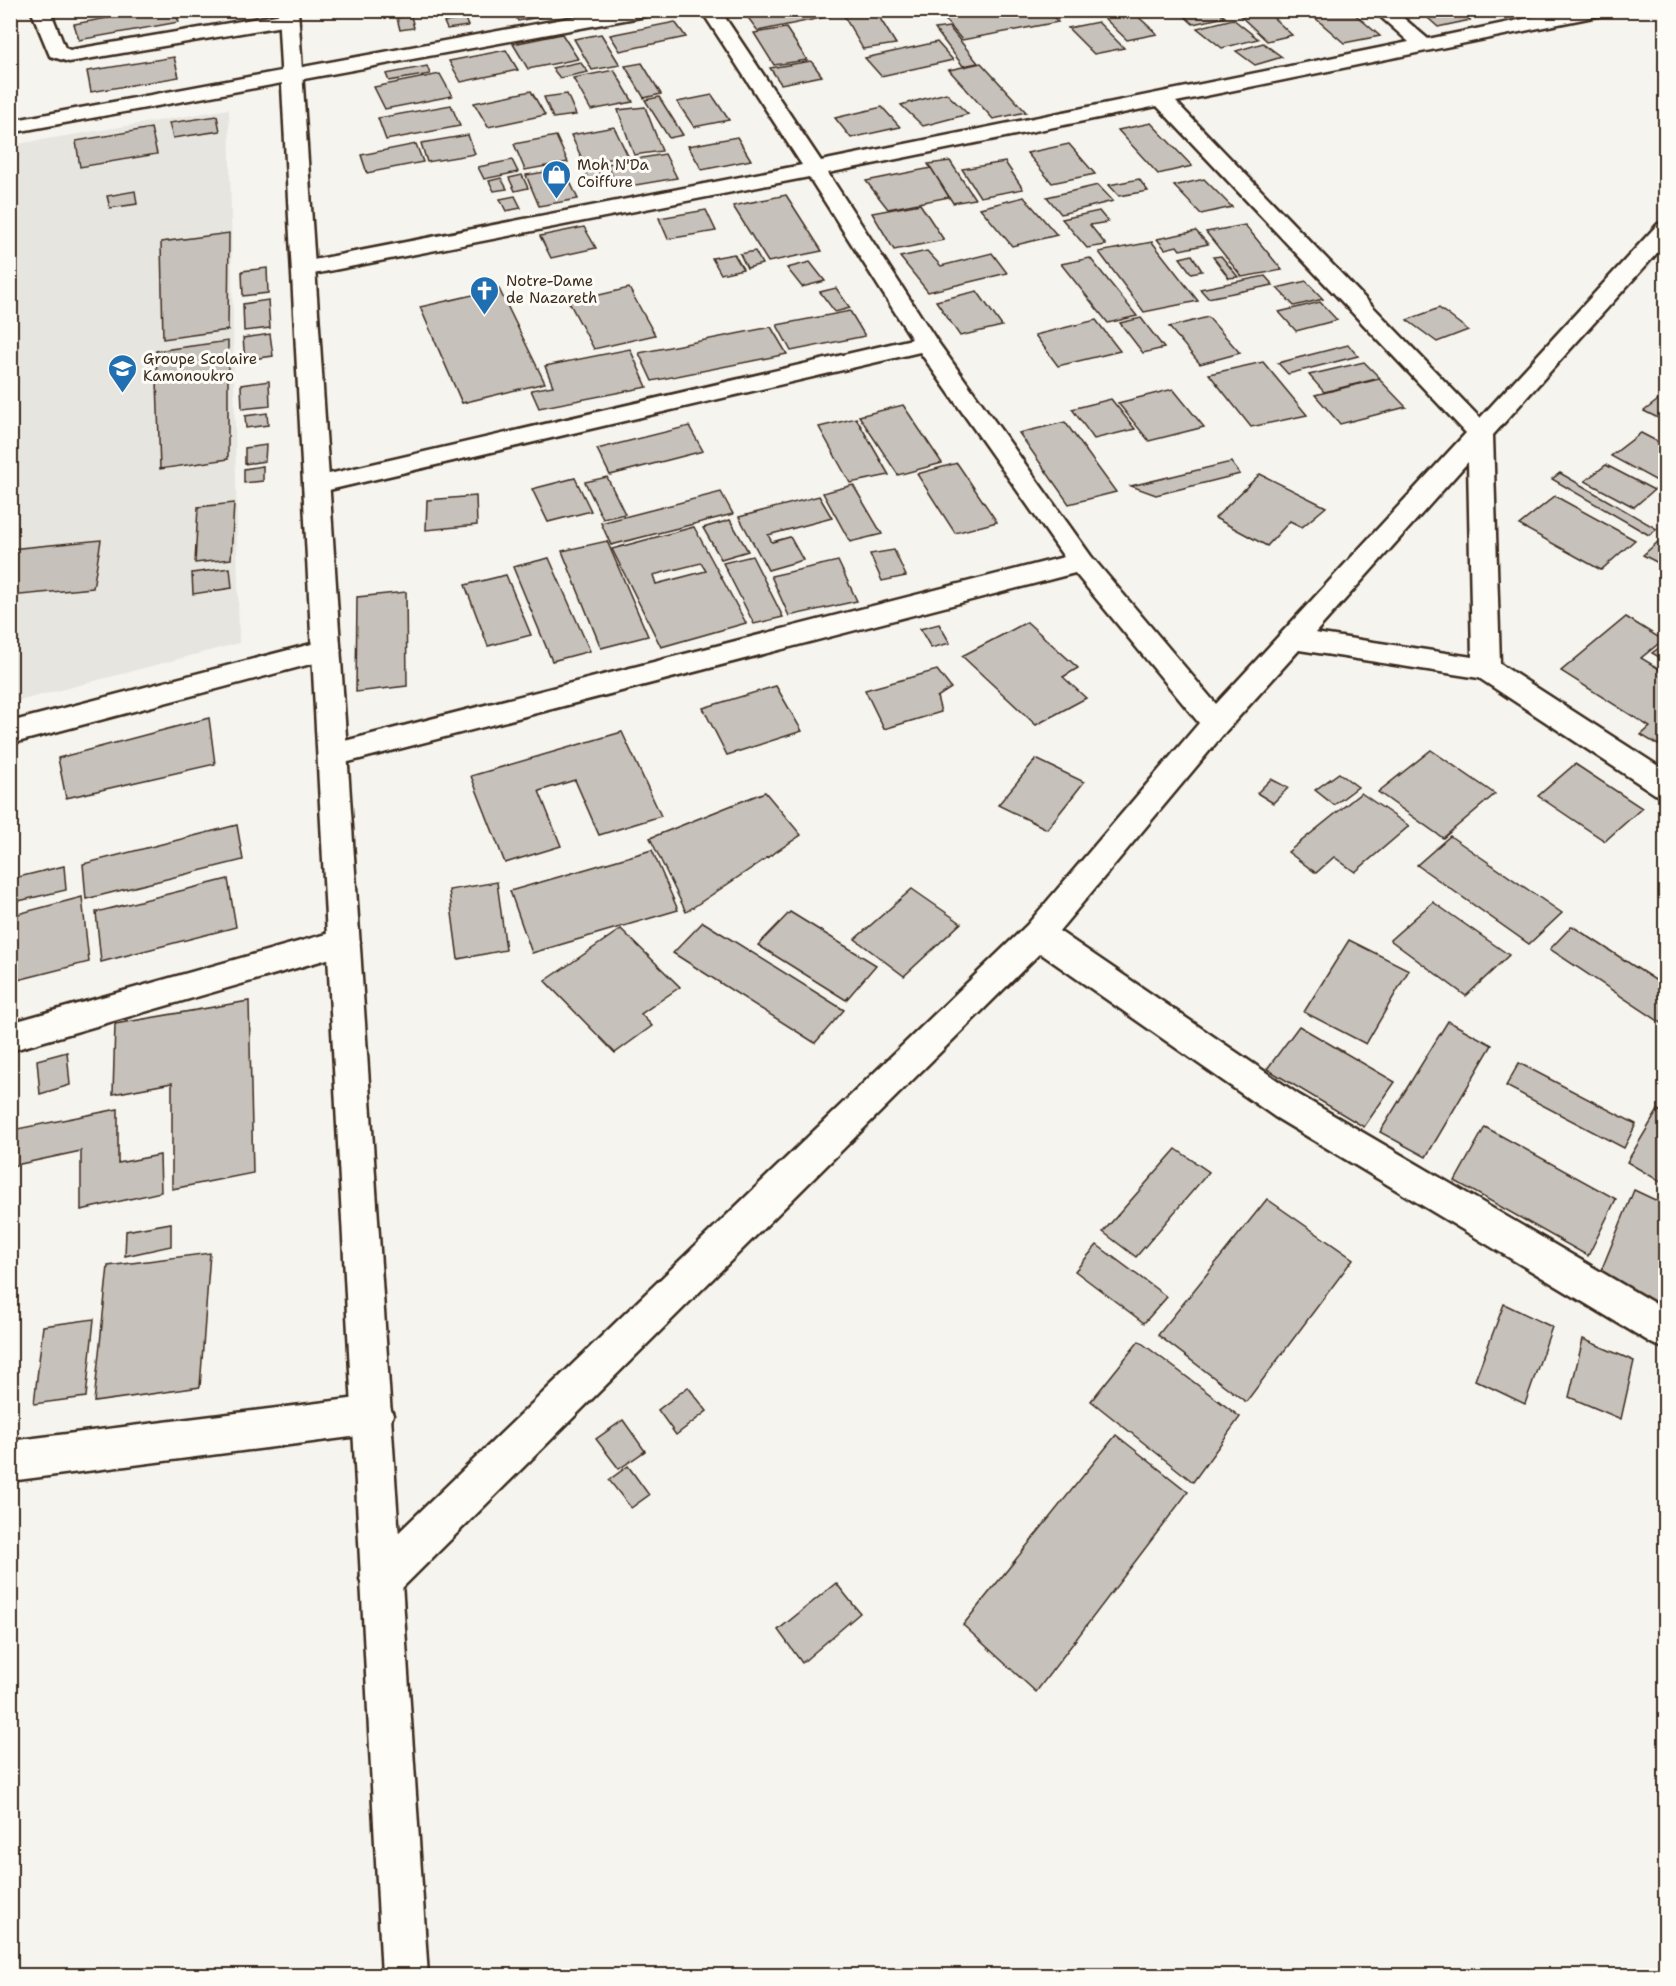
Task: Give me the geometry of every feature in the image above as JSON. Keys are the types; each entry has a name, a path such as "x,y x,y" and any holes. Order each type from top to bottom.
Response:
{"street":[{"path":"40,10 57,52 69,56 288,15 374,1415 381,1580 405,1976"},
{"path":"10,127 646,10"},
{"path":"710,10 926,343 1081,561 1216,723"},
{"path":"1382,10 1425,45"},
{"path":"303,269 815,169 1598,10"},
{"path":"1161,98 1480,433 1486,669"},
{"path":"381,1580 1038,934 1216,723 1664,232"},
{"path":"316,484 926,343"},
{"path":"333,755 1081,561"},
{"path":"1292,639 1486,669 1665,786"},
{"path":"10,734 327,650"},
{"path":"1038,934 1287,1106 1665,1331"},
{"path":"10,1037 344,942"},
{"path":"10,1461 374,1415"}],"shaded area":[{"name":"Groupe Scolaire Kamonoukro","path":"229,109 239,643 11,703 11,145"}],"building":[{"path":"151,10 174,10 179,22 79,40 74,24"},
{"path":"513,10 576,10 518,21"},
{"path":"827,10 831,16 758,31 743,11"},
{"path":"937,10 1048,10 1058,22 962,40"},
{"path":"1131,10 1157,34 1127,40 1101,15"},
{"path":"1178,10 1217,10 1225,17 1193,24"},
{"path":"1234,10 1265,10 1292,35 1267,41"},
{"path":"1303,10 1340,10 1308,16"},
{"path":"1350,10 1380,36 1344,43 1314,17"},
{"path":"1419,10 1459,10 1470,20 1438,27"},
{"path":"876,12 896,44 863,49 844,16"},
{"path":"411,16 414,28 400,30 397,18"},
{"path":"465,19 468,26 447,29 444,22"},
{"path":"1233,19 1258,39 1222,48 1197,28"},
{"path":"675,22 686,37 620,51 610,35"},
{"path":"1098,22 1124,48 1094,54 1068,28"},
{"path":"949,27 978,63 963,66 935,29"},
{"path":"786,28 807,60 774,65 754,33"},
{"path":"562,34 578,59 528,69 513,44"},
{"path":"601,34 620,65 592,70 574,39"},
{"path":"10,37 16,69 10,70"},
{"path":"937,42 953,60 881,76 865,58"},
{"path":"1263,43 1282,57 1255,65 1236,51"},
{"path":"506,50 518,70 461,82 449,61"},
{"path":"174,57 179,77 91,92 87,71"},
{"path":"811,61 822,76 781,84 770,68"},
{"path":"580,62 588,72 560,78 552,68"},
{"path":"642,63 661,94 644,98 625,66"},
{"path":"981,63 1026,112 993,119 949,70"},
{"path":"427,66 430,74 389,81 386,74"},
{"path":"614,70 633,102 591,110 573,78"},
{"path":"440,74 452,96 385,109 374,87"},
{"path":"531,91 545,115 488,127 474,103"},
{"path":"946,93 968,114 923,126 901,105"},
{"path":"567,94 576,115 553,118 544,97"},
{"path":"712,95 729,120 694,127 677,102"},
{"path":"659,97 683,135 669,138 645,100"},
{"path":"451,105 460,126 386,140 378,118"},
{"path":"645,107 662,151 634,155 618,110"},
{"path":"882,107 900,127 851,138 835,118"},
{"path":"217,116 220,131 173,138 169,123"},
{"path":"1151,123 1192,166 1158,174 1118,130"},
{"path":"614,127 628,156 584,163 571,135"},
{"path":"151,128 157,154 80,167 76,141"},
{"path":"468,135 475,154 427,162 421,143"},
{"path":"556,136 568,162 525,170 514,144"},
{"path":"737,137 751,160 702,170 688,146"},
{"path":"416,144 423,162 367,173 361,155"},
{"path":"1069,144 1095,174 1052,183 1027,153"},
{"path":"665,154 677,178 618,188 607,164"},
{"path":"512,160 518,172 484,179 478,167"},
{"path":"950,161 975,199 953,203 928,164"},
{"path":"1005,162 1023,189 980,197 962,169"},
{"path":"596,163 602,179 588,180 582,165"},
{"path":"931,168 949,197 888,209 866,181"},
{"path":"564,169 578,199 539,206 526,175"},
{"path":"522,175 528,188 515,191 509,178"},
{"path":"501,178 507,189 494,191 489,181"},
{"path":"1139,179 1148,191 1119,196 1109,185"},
{"path":"1204,179 1232,207 1201,214 1174,186"},
{"path":"1098,185 1113,201 1061,214 1047,197"},
{"path":"135,191 137,204 110,208 107,196"},
{"path":"786,195 822,251 768,262 733,206"},
{"path":"515,196 521,208 506,211 500,199"},
{"path":"1024,197 1057,235 1012,246 980,208"},
{"path":"920,204 944,240 894,250 872,213"},
{"path":"706,210 716,231 668,239 659,218"},
{"path":"1099,211 1108,222 1090,225 1106,245 1087,248 1062,219"},
{"path":"1245,225 1282,270 1242,277 1206,232"},
{"path":"584,227 596,248 551,258 540,236"},
{"path":"1196,231 1208,244 1180,250 1177,246 1165,249 1157,239"},
{"path":"229,233 228,330 163,339 161,242"},
{"path":"1152,242 1198,301 1144,312 1099,252"},
{"path":"755,251 762,264 747,268 740,254"},
{"path":"927,251 941,266 992,253 1007,273 928,292 900,257"},
{"path":"734,254 743,269 721,274 712,258"},
{"path":"1192,255 1202,271 1191,273 1180,258"},
{"path":"1221,256 1238,277 1229,278 1213,257"},
{"path":"1090,258 1137,316 1108,323 1061,264"},
{"path":"810,262 825,281 802,287 787,268"},
{"path":"267,268 268,293 243,296 242,271"},
{"path":"1265,276 1273,285 1208,298 1200,289"},
{"path":"1306,281 1323,299 1294,306 1277,288"},
{"path":"629,288 655,335 594,349 569,302"},
{"path":"836,288 850,308 835,312 820,292"},
{"path":"499,289 545,383 462,403 420,307"},
{"path":"977,291 1002,326 960,336 936,301"},
{"path":"268,300 270,328 244,331 243,304"},
{"path":"1320,302 1337,320 1296,331 1279,312"},
{"path":"1439,308 1468,330 1437,342 1407,320"},
{"path":"850,311 865,336 791,351 777,325"},
{"path":"1208,317 1240,353 1200,364 1169,327"},
{"path":"1141,318 1164,348 1143,353 1120,323"},
{"path":"1096,320 1120,351 1058,366 1035,335"},
{"path":"771,327 787,354 652,381 639,353"},
{"path":"270,334 273,356 245,360 243,338"},
{"path":"228,341 228,459 160,469 156,351"},
{"path":"1348,345 1358,356 1288,374 1278,363"},
{"path":"630,349 647,387 539,408 531,390 553,386 545,366"},
{"path":"1263,362 1307,415 1251,427 1209,374"},
{"path":"1364,362 1380,378 1324,392 1309,375"},
{"path":"1379,379 1406,407 1340,424 1315,395"},
{"path":"269,381 270,406 242,409 241,385"},
{"path":"1173,389 1204,427 1149,441 1118,403"},
{"path":"1666,394 1666,422 1644,411"},
{"path":"1111,399 1135,429 1094,439 1072,409"},
{"path":"903,405 942,463 898,475 859,416"},
{"path":"267,413 268,425 246,428 245,416"},
{"path":"856,418 889,475 850,483 819,427"},
{"path":"1065,422 1116,492 1069,504 1019,433"},
{"path":"689,426 703,451 610,475 597,449"},
{"path":"1641,433 1666,446 1666,486 1611,456"},
{"path":"266,445 265,461 245,464 245,448"},
{"path":"1231,462 1240,474 1156,495 1131,486"},
{"path":"957,463 997,522 955,533 917,474"},
{"path":"1606,465 1654,490 1634,507 1585,481"},
{"path":"263,466 263,481 244,483 244,469"},
{"path":"1560,473 1657,529 1649,535 1552,479"},
{"path":"1260,474 1326,507 1302,527 1290,521 1267,546 1215,518"},
{"path":"607,477 625,514 603,519 585,482"},
{"path":"575,478 591,511 548,522 532,489"},
{"path":"853,485 882,534 850,542 823,493"},
{"path":"721,492 733,514 611,545 601,523"},
{"path":"476,496 477,525 426,530 427,500"},
{"path":"819,496 832,518 768,535 772,542 790,537 803,560 768,570 739,517"},
{"path":"1555,496 1635,540 1601,570 1519,525"},
{"path":"234,503 231,559 195,563 198,507"},
{"path":"730,520 748,551 721,559 703,528"},
{"path":"694,527 746,623 661,647 612,549","holes":["701,563 706,571 656,584 653,575"]},
{"path":"1666,535 1666,567 1643,555"},
{"path":"101,540 93,588 10,596 10,549"},
{"path":"607,541 648,636 601,648 562,551"},
{"path":"894,550 906,576 882,581 870,554"},
{"path":"752,556 783,617 754,624 723,563"},
{"path":"549,558 590,651 552,661 513,567"},
{"path":"838,561 857,601 789,616 771,576"},
{"path":"230,568 232,588 193,594 192,573"},
{"path":"506,575 531,635 488,646 465,585"},
{"path":"406,592 407,686 356,692 357,597"},
{"path":"1626,617 1663,640 1641,658 1666,673 1666,738 1658,745 1641,735 1650,727 1561,671"},
{"path":"1027,622 1078,668 1063,677 1086,698 1036,725 962,656"},
{"path":"939,624 950,643 931,648 920,629"},
{"path":"1666,643 1666,661 1652,653"},
{"path":"937,670 951,688 937,697 941,712 884,729 865,690"},
{"path":"776,686 802,731 727,755 703,708"},
{"path":"209,718 215,764 66,798 58,758"},
{"path":"622,732 661,816 599,835 575,780 539,791 561,846 505,863 471,776"},
{"path":"1431,750 1495,794 1443,838 1378,792"},
{"path":"1036,759 1084,782 1047,829 998,805"},
{"path":"1575,764 1642,808 1605,841 1538,796"},
{"path":"1339,773 1358,787 1334,805 1315,790"},
{"path":"1271,779 1288,788 1273,803 1257,793"},
{"path":"765,792 801,835 686,912 650,838"},
{"path":"1361,793 1409,826 1355,872 1334,857 1316,873 1288,852"},
{"path":"237,825 243,860 86,899 83,864"},
{"path":"1450,836 1562,913 1529,944 1417,865"},
{"path":"652,850 678,910 532,953 510,891"},
{"path":"64,866 66,890 10,903 10,879"},
{"path":"228,879 236,927 101,962 96,912"},
{"path":"497,882 506,950 458,959 449,890"},
{"path":"912,889 961,923 904,976 855,939"},
{"path":"82,897 89,962 10,982 10,916"},
{"path":"1433,902 1509,955 1466,996 1390,940"},
{"path":"790,912 876,965 846,1000 758,945"},
{"path":"703,922 844,1010 815,1043 673,953"},
{"path":"1572,926 1666,987 1666,1026 1550,949"},
{"path":"621,929 680,987 641,1014 652,1026 615,1053 545,981"},
{"path":"1349,940 1409,970 1366,1044 1304,1012"},
{"path":"249,1001 253,1173 172,1189 172,1083 113,1094 115,1024"},
{"path":"1448,1021 1492,1045 1426,1157 1380,1132"},
{"path":"1299,1026 1395,1082 1364,1127 1267,1069"},
{"path":"67,1052 70,1085 40,1094 37,1060"},
{"path":"1519,1063 1636,1124 1624,1148 1506,1086"},
{"path":"118,1109 118,1163 160,1155 161,1192 81,1210 81,1151 11,1166 12,1130"},
{"path":"1658,1110 1666,1115 1666,1185 1627,1162"},
{"path":"1485,1127 1616,1199 1588,1256 1455,1181"},
{"path":"1176,1149 1209,1172 1136,1257 1103,1232"},
{"path":"1634,1190 1666,1205 1666,1310 1599,1276"},
{"path":"1267,1199 1353,1259 1246,1402 1158,1335"},
{"path":"171,1223 171,1246 125,1256 126,1231"},
{"path":"1097,1245 1167,1297 1144,1323 1075,1271"},
{"path":"210,1253 200,1387 94,1402 108,1266"},
{"path":"1504,1304 1552,1327 1525,1404 1475,1380"},
{"path":"94,1319 86,1397 34,1404 43,1326"},
{"path":"1583,1339 1634,1361 1621,1419 1569,1397"},
{"path":"1139,1341 1240,1417 1193,1482 1091,1401"},
{"path":"688,1387 707,1411 676,1435 658,1410"},
{"path":"623,1420 645,1451 619,1469 596,1439"},
{"path":"1116,1435 1188,1492 1036,1692 963,1625"},
{"path":"628,1466 649,1495 631,1508 609,1480"},
{"path":"836,1583 860,1613 802,1663 778,1630"}],"place":[{"name":"Moh N'Da Coiffure","path":"556,200"},
{"name":"Notre-Dame de Nazareth","path":"485,316"},
{"name":"Groupe Scolaire Kamonoukro","path":"122,394"}]}
